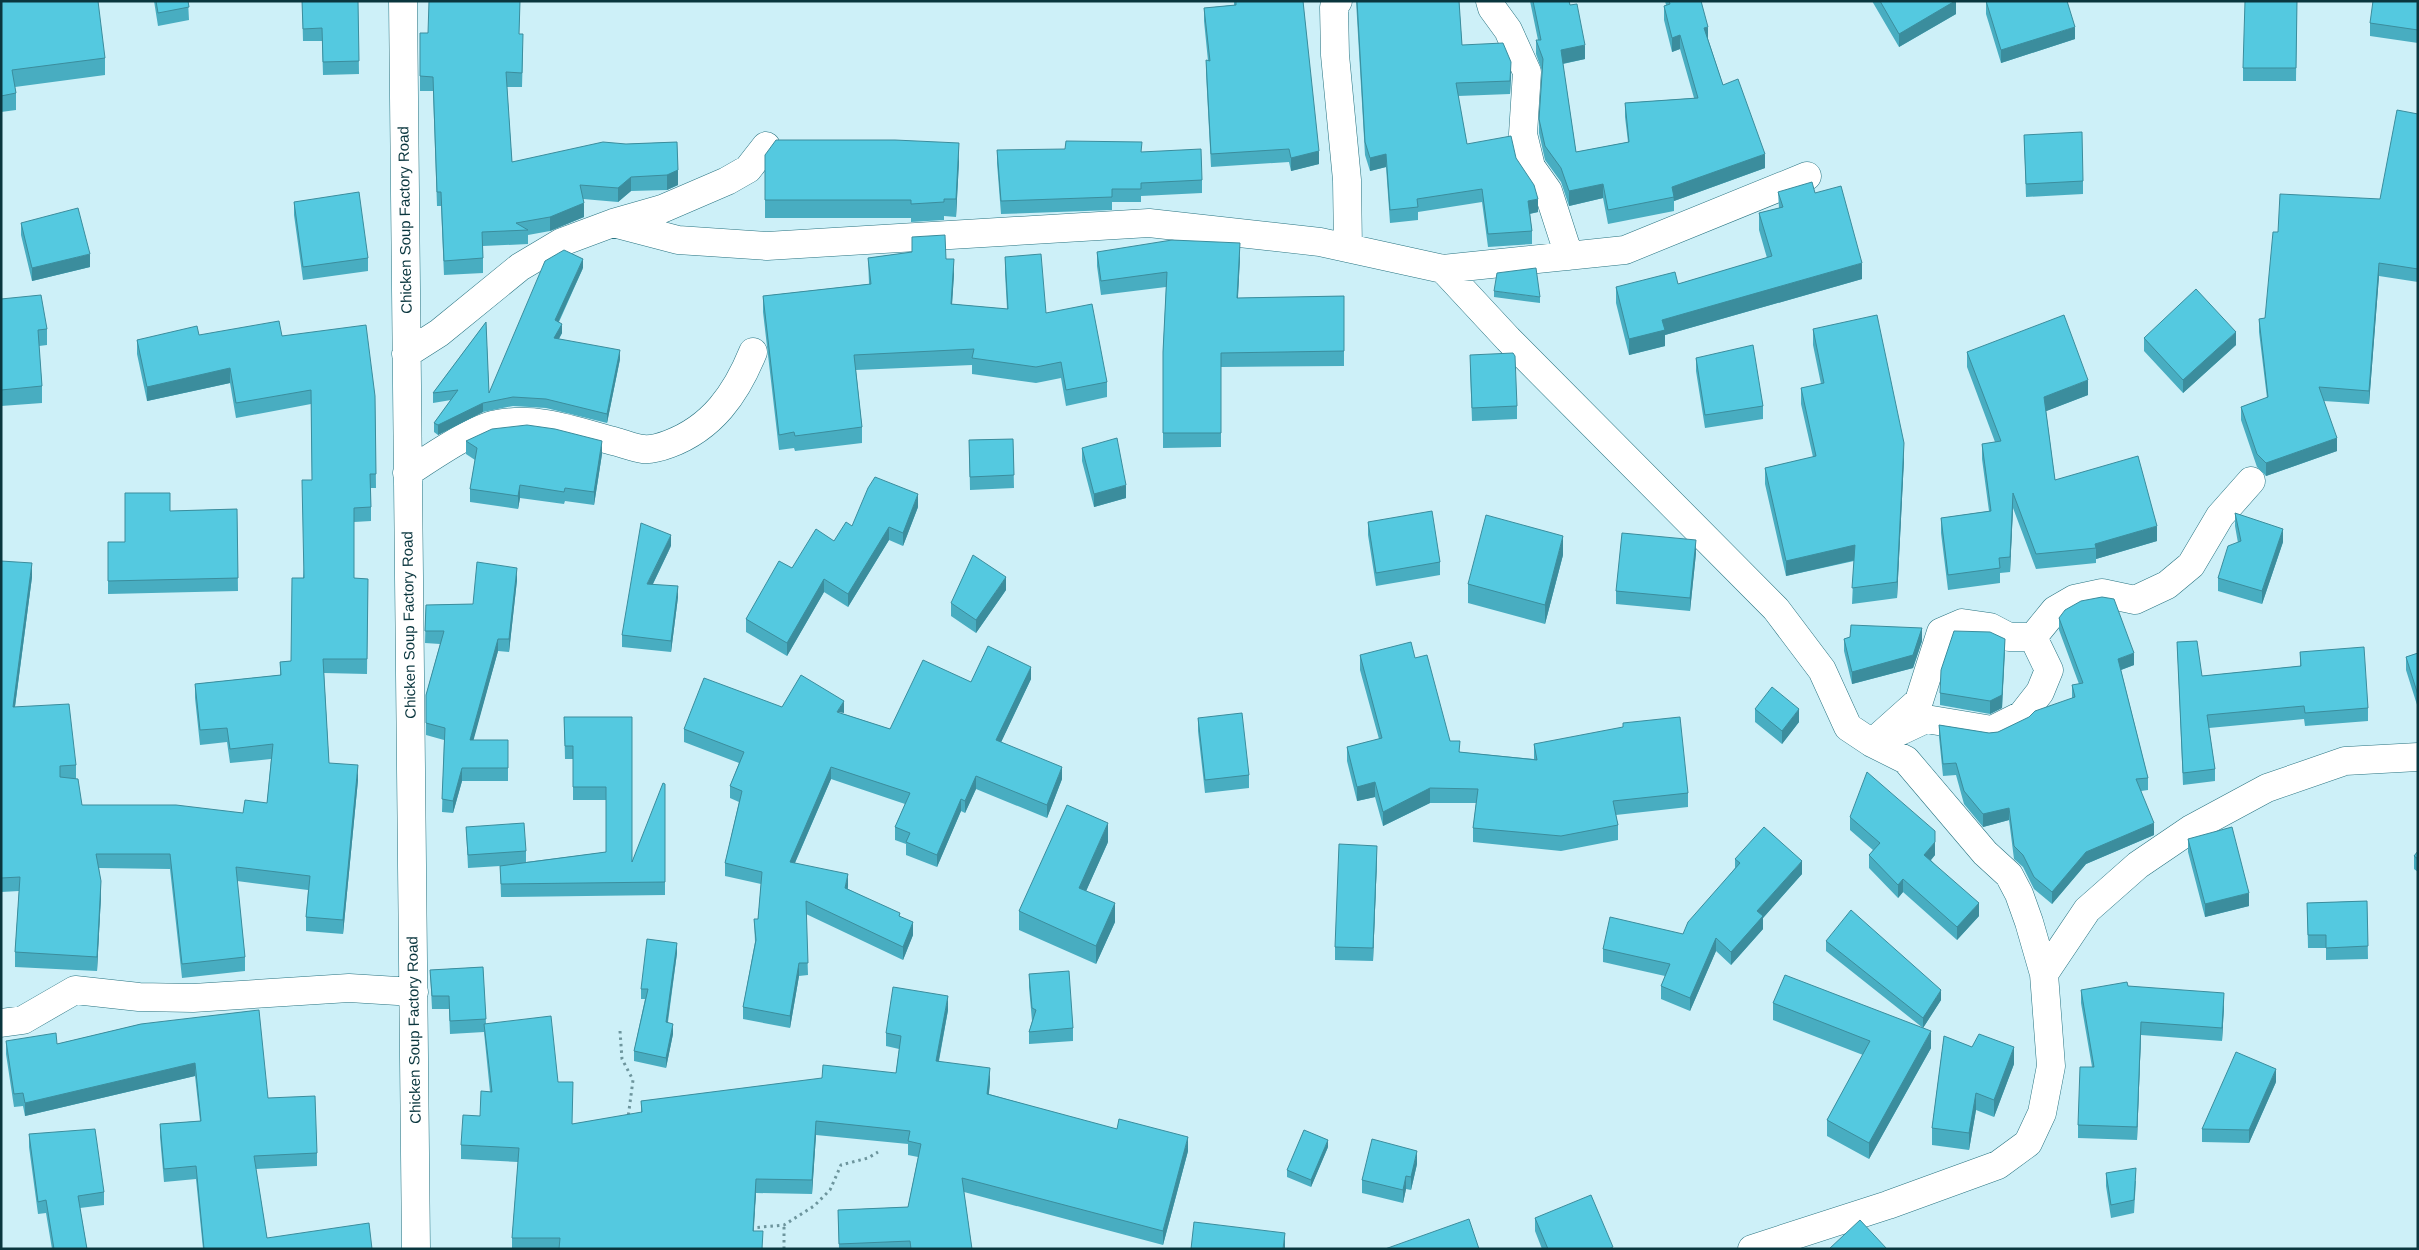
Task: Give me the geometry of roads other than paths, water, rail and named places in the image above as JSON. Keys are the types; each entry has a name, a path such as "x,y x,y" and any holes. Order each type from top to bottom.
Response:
{"street":[{"name":"Chicken Soup Factory Road","path":"403,1 416,1249"},
{"path":"1338,1 1334,7 1335,55 1347,180 1348,248"},
{"path":"1490,1 1492,8 1508,30 1527,72 1523,134 1531,167 1548,191 1569,256"},
{"path":"406,354 439,333 520,267 562,242 613,223 662,209 727,182 748,169 766,146"},
{"path":"613,223 678,240 767,246 1149,223 1320,242 1443,269 1625,250 1807,176"},
{"path":"1443,269 1508,339 1776,609 1822,670 1848,727 1872,743 1906,760 1985,853 2008,875 2019,894 2044,974 2051,1066 2042,1113 2028,1143 1998,1165 1888,1205 1752,1249"},
{"path":"407,473 461,439 496,424 528,421 556,426 643,449 659,447 686,438 707,424 727,399 745,371 753,352"},
{"path":"2033,637 2055,610 2074,600 2102,593 2135,600 2167,585 2191,564 2220,516 2251,481"},
{"path":"1872,743 1919,701 1941,632 1962,623 1990,627 2010,637 2033,637"},
{"path":"1872,743 1926,719 1992,730 2022,715 2040,692 2049,670 2033,637"},
{"path":"2044,974 2087,910 2138,865 2191,829 2267,788 2345,761 2418,757"},
{"path":"1,1023 23,1020 75,990 139,997 192,998 349,988 414,992"}]}
